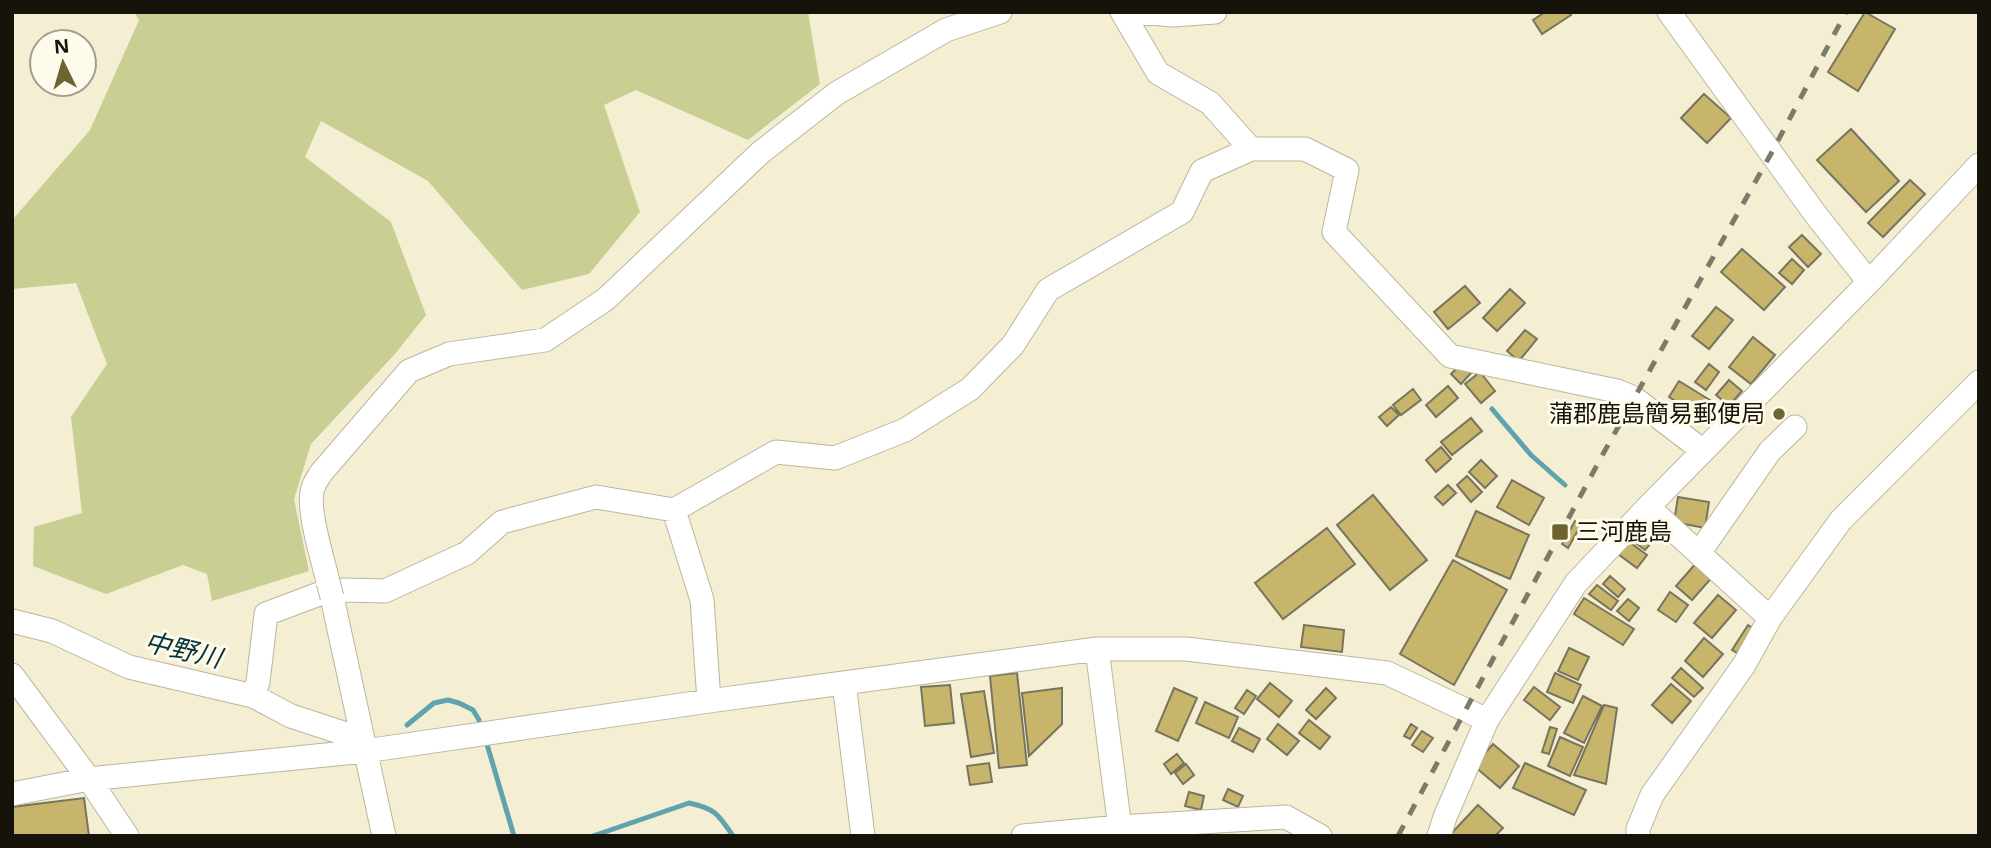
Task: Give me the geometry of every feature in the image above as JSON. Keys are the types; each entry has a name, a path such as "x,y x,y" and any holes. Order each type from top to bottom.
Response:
{"street":[{"path":"384,836 313,516 313,487 321,473 409,371 449,354 545,340 606,299 760,153 836,93 946,30 1000,12"},
{"path":"1122,12 1158,73 1210,103 1251,149"},
{"path":"1137,12 1173,15 1215,12"},
{"path":"1669,12 1816,215 1869,282"},
{"path":"255,691 266,614 319,594 343,590 385,591 467,552 502,522 596,497 674,509 776,452 835,458 905,430 970,388 1013,345 1048,290 1182,212 1202,171 1251,149 1306,149 1347,170 1335,232 1450,356 1617,391 1634,398 1703,452"},
{"path":"1439,836 1487,720 1576,583 1979,165"},
{"path":"1642,833 1652,795 1744,665 1770,618 1841,520 1979,382"},
{"path":"1699,553 1770,451 1795,427"},
{"path":"1647,507 1770,618"},
{"path":"674,509 702,600 709,701"},
{"path":"12,621 52,631 129,667 255,691 291,716 346,734 365,751"},
{"path":"12,794 89,779 365,751 1097,649 1186,649 1387,673 1487,720"},
{"path":"1097,649 1120,831"},
{"path":"12,675 89,779 127,836"},
{"path":"844,683 863,836"},
{"path":"1023,836 1286,817 1320,836"}],"green space":[{"path":"134,12 808,12 820,84 748,140 636,90 604,105 640,212 589,274 522,290 428,181 321,121 305,157 391,222 426,315 395,354 311,444 294,499 309,571 212,601 207,574 183,565 106,594 33,566 34,527 82,513 71,417 107,364 76,283 12,289 12,225 14,218 90,130 139,20"}],"building":[{"path":"1545,12 1569,12 1571,15 1542,34 1533,20"},
{"path":"1865,12 1895,29 1858,91 1828,72"},
{"path":"1704,94 1731,118 1707,143 1681,118"},
{"path":"1851,129 1899,181 1866,212 1817,160"},
{"path":"1910,180 1925,194 1883,237 1868,223"},
{"path":"1802,235 1821,254 1808,267 1789,247"},
{"path":"1742,249 1785,287 1764,310 1721,272"},
{"path":"1792,259 1804,270 1792,284 1779,273"},
{"path":"1465,286 1480,303 1448,329 1434,312"},
{"path":"1510,289 1525,303 1497,331 1483,318"},
{"path":"1716,307 1733,320 1709,349 1692,336"},
{"path":"1525,330 1537,339 1519,361 1507,351"},
{"path":"1753,337 1775,355 1751,384 1729,367"},
{"path":"1461,364 1471,373 1461,384 1451,374"},
{"path":"1709,364 1719,372 1706,390 1695,382"},
{"path":"1480,372 1495,391 1481,403 1465,384"},
{"path":"1729,380 1742,391 1729,406 1716,395"},
{"path":"1679,381 1721,407 1710,423 1669,397"},
{"path":"1448,386 1458,398 1436,417 1426,405"},
{"path":"1413,389 1421,400 1401,415 1393,405"},
{"path":"1391,407 1399,415 1387,426 1379,417"},
{"path":"1471,418 1482,431 1452,455 1441,442"},
{"path":"1441,447 1451,459 1436,472 1426,460"},
{"path":"1481,460 1497,476 1485,488 1469,472"},
{"path":"1467,476 1482,492 1471,502 1457,485"},
{"path":"1512,480 1544,498 1529,525 1497,507"},
{"path":"1448,485 1456,493 1443,505 1435,497"},
{"path":"1373,495 1427,560 1390,590 1337,525"},
{"path":"1678,497 1709,502 1705,528 1674,522"},
{"path":"1476,511 1529,535 1510,579 1456,556"},
{"path":"1575,521 1581,525 1568,548 1562,544"},
{"path":"1647,524 1659,534 1645,550 1633,541"},
{"path":"1327,528 1355,564 1283,619 1255,583"},
{"path":"1628,541 1647,555 1637,568 1618,554"},
{"path":"1453,560 1507,590 1454,685 1400,654"},
{"path":"1698,561 1714,575 1692,600 1676,586"},
{"path":"1610,576 1625,589 1618,597 1603,584"},
{"path":"1597,585 1618,601 1611,610 1589,594"},
{"path":"1670,592 1688,605 1676,622 1658,610"},
{"path":"1718,595 1736,610 1712,638 1694,623"},
{"path":"1584,598 1634,629 1623,645 1574,614"},
{"path":"1628,599 1639,608 1629,621 1617,611"},
{"path":"1304,625 1344,630 1342,652 1301,647"},
{"path":"1748,625 1758,631 1742,656 1732,650"},
{"path":"1704,638 1723,654 1703,677 1685,661"},
{"path":"1569,648 1589,657 1578,680 1558,671"},
{"path":"1681,668 1703,688 1694,697 1672,678"},
{"path":"1017,673 1027,765 999,768 990,676"},
{"path":"1555,673 1581,685 1573,703 1547,692"},
{"path":"1270,683 1292,701 1279,717 1257,699"},
{"path":"1671,684 1691,701 1672,723 1652,705"},
{"path":"950,685 954,723 925,726 921,687"},
{"path":"1534,687 1560,707 1550,720 1524,700"},
{"path":"1062,688 1062,724 1029,756 1022,693"},
{"path":"1174,688 1197,698 1178,741 1156,731"},
{"path":"1326,688 1336,698 1316,719 1306,710"},
{"path":"1247,690 1256,696 1244,714 1235,708"},
{"path":"984,691 994,753 971,757 961,694"},
{"path":"1583,696 1602,706 1584,743 1564,733"},
{"path":"1205,702 1238,717 1229,738 1196,723"},
{"path":"1604,705 1617,708 1606,784 1574,775"},
{"path":"1309,720 1330,737 1320,749 1299,733"},
{"path":"1278,724 1299,741 1287,755 1267,739"},
{"path":"1411,724 1417,728 1410,739 1404,736"},
{"path":"1550,727 1557,729 1549,754 1542,752"},
{"path":"1239,728 1260,739 1253,752 1232,741"},
{"path":"1422,731 1433,738 1423,752 1412,745"},
{"path":"1560,737 1583,747 1570,776 1548,766"},
{"path":"1493,744 1519,766 1500,788 1474,766"},
{"path":"1177,754 1184,763 1171,774 1164,764"},
{"path":"989,763 992,782 970,785 967,766"},
{"path":"1525,763 1586,790 1574,815 1513,788"},
{"path":"1186,764 1194,775 1183,784 1175,773"},
{"path":"1228,789 1243,796 1238,807 1223,800"},
{"path":"1189,792 1204,796 1201,810 1185,806"},
{"path":"84,798 89,836 12,836 12,807"},
{"path":"1478,805 1503,828 1495,836 1449,836"}],"waterway":[{"path":"1492,409 1531,455 1565,485"},
{"name":"中野川","path":"407,725 434,703 448,700 473,710 479,720"},
{"name":"中野川","path":"486,741 514,836"},
{"name":"中野川","path":"593,836 689,803 716,814 733,836"}],"railway":[{"path":"1398,836 1603,454 1772,152 1846,12"}],"place":[{"name":"蒲郡鹿島簡易郵便局","path":"1779,414"},
{"name":"三河鹿島","path":"1560,532"}]}
